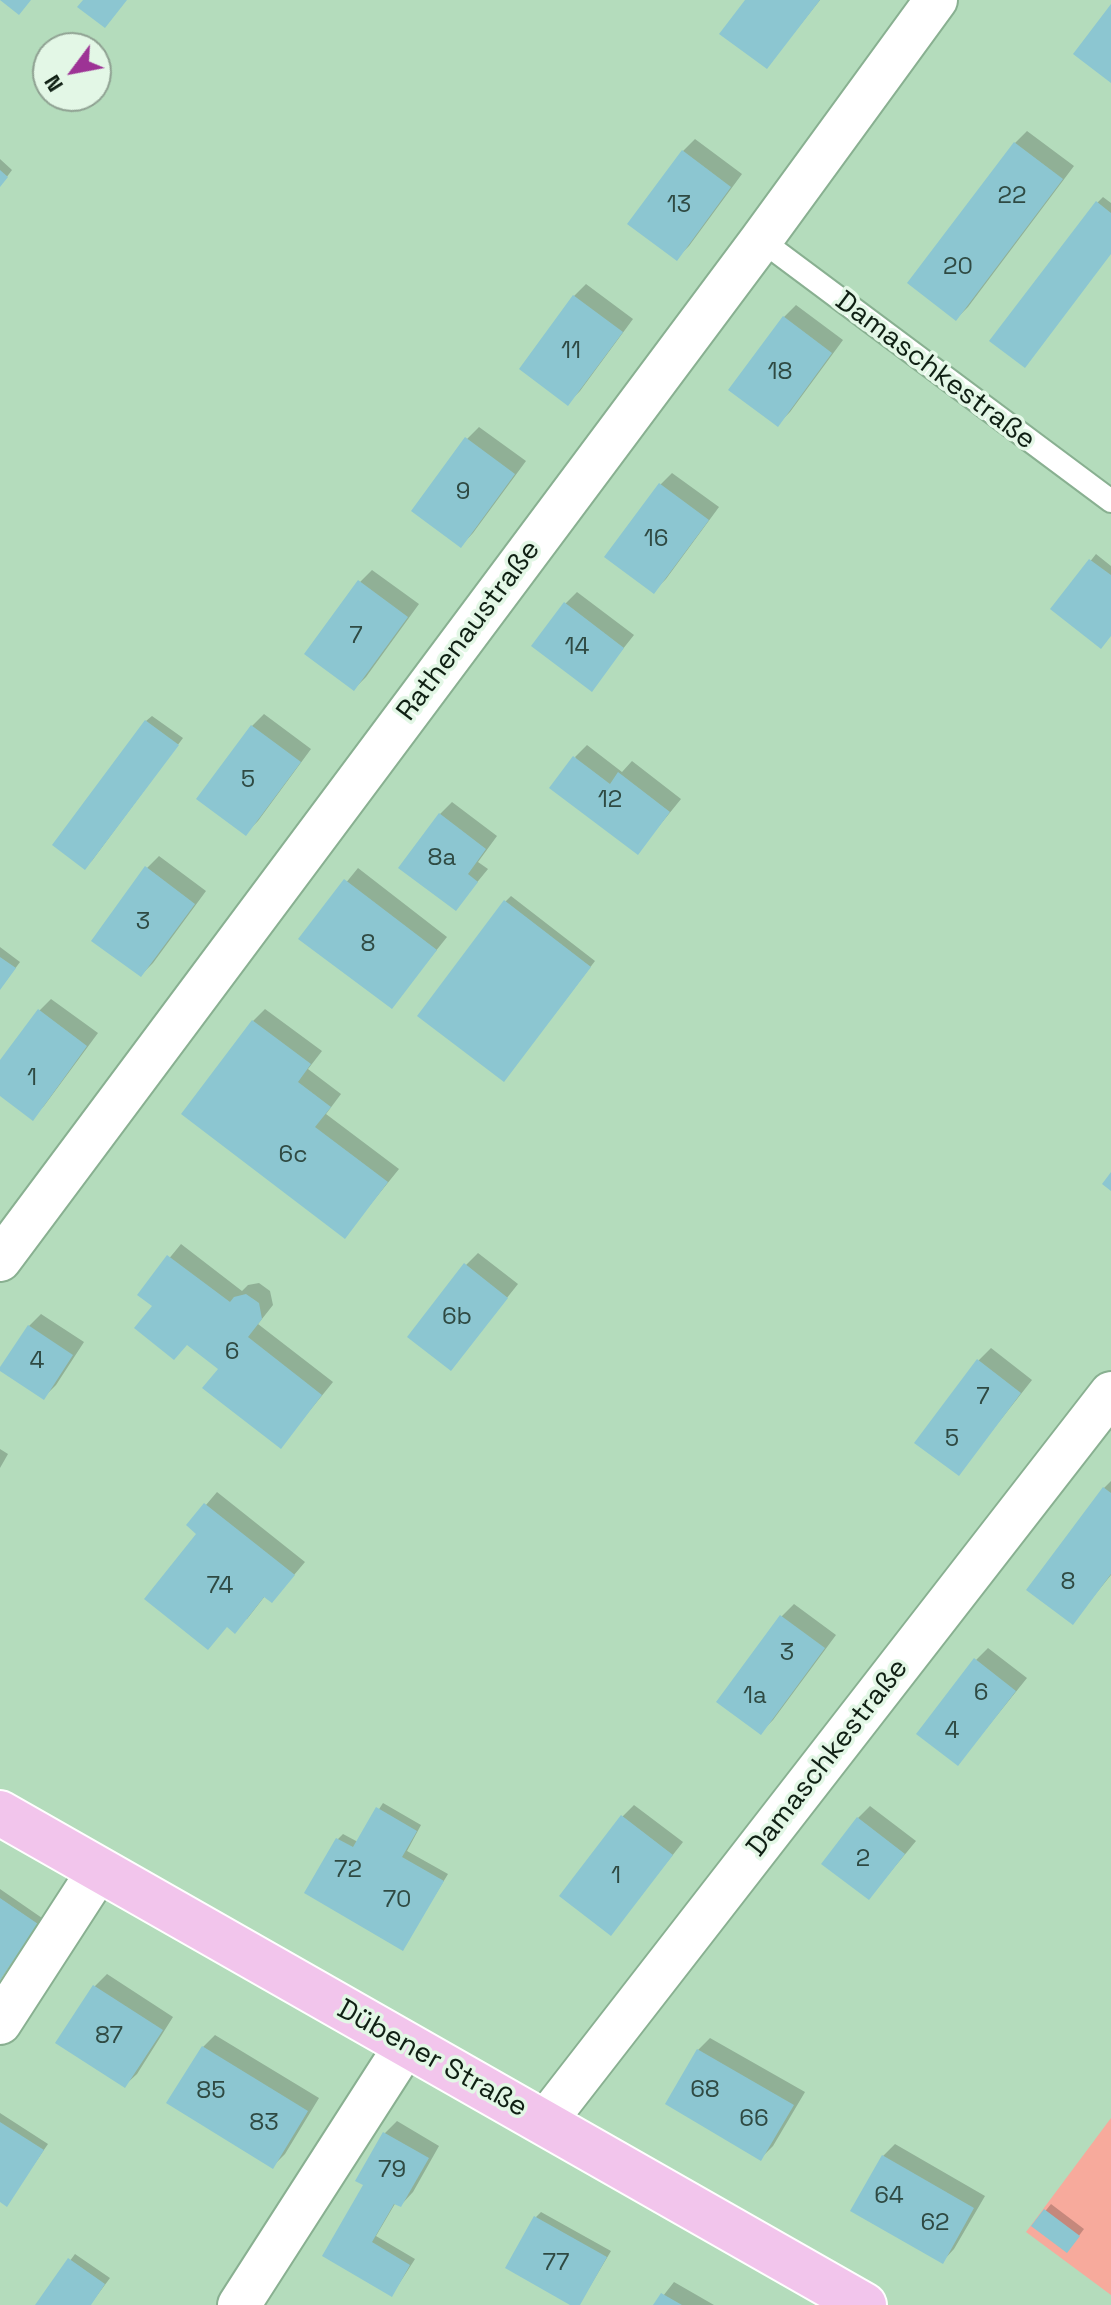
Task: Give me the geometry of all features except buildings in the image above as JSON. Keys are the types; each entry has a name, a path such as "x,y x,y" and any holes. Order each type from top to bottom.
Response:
{"main road":[{"name":"Dübener Straße","path":"0,1813 864,2305"}],"street":[{"name":"Rathenaustraße","path":"0,1260 761,240 936,0"},
{"name":"Damaschkestraße","path":"544,2123 1111,1393"},
{"path":"0,2023 99,1870"},
{"path":"239,2305 406,2045"}],"lane":[{"name":"Damaschkestraße","path":"761,240 1111,501"}],"shaded area":[{"path":"1111,2118 1111,2295 1026,2232"}]}
